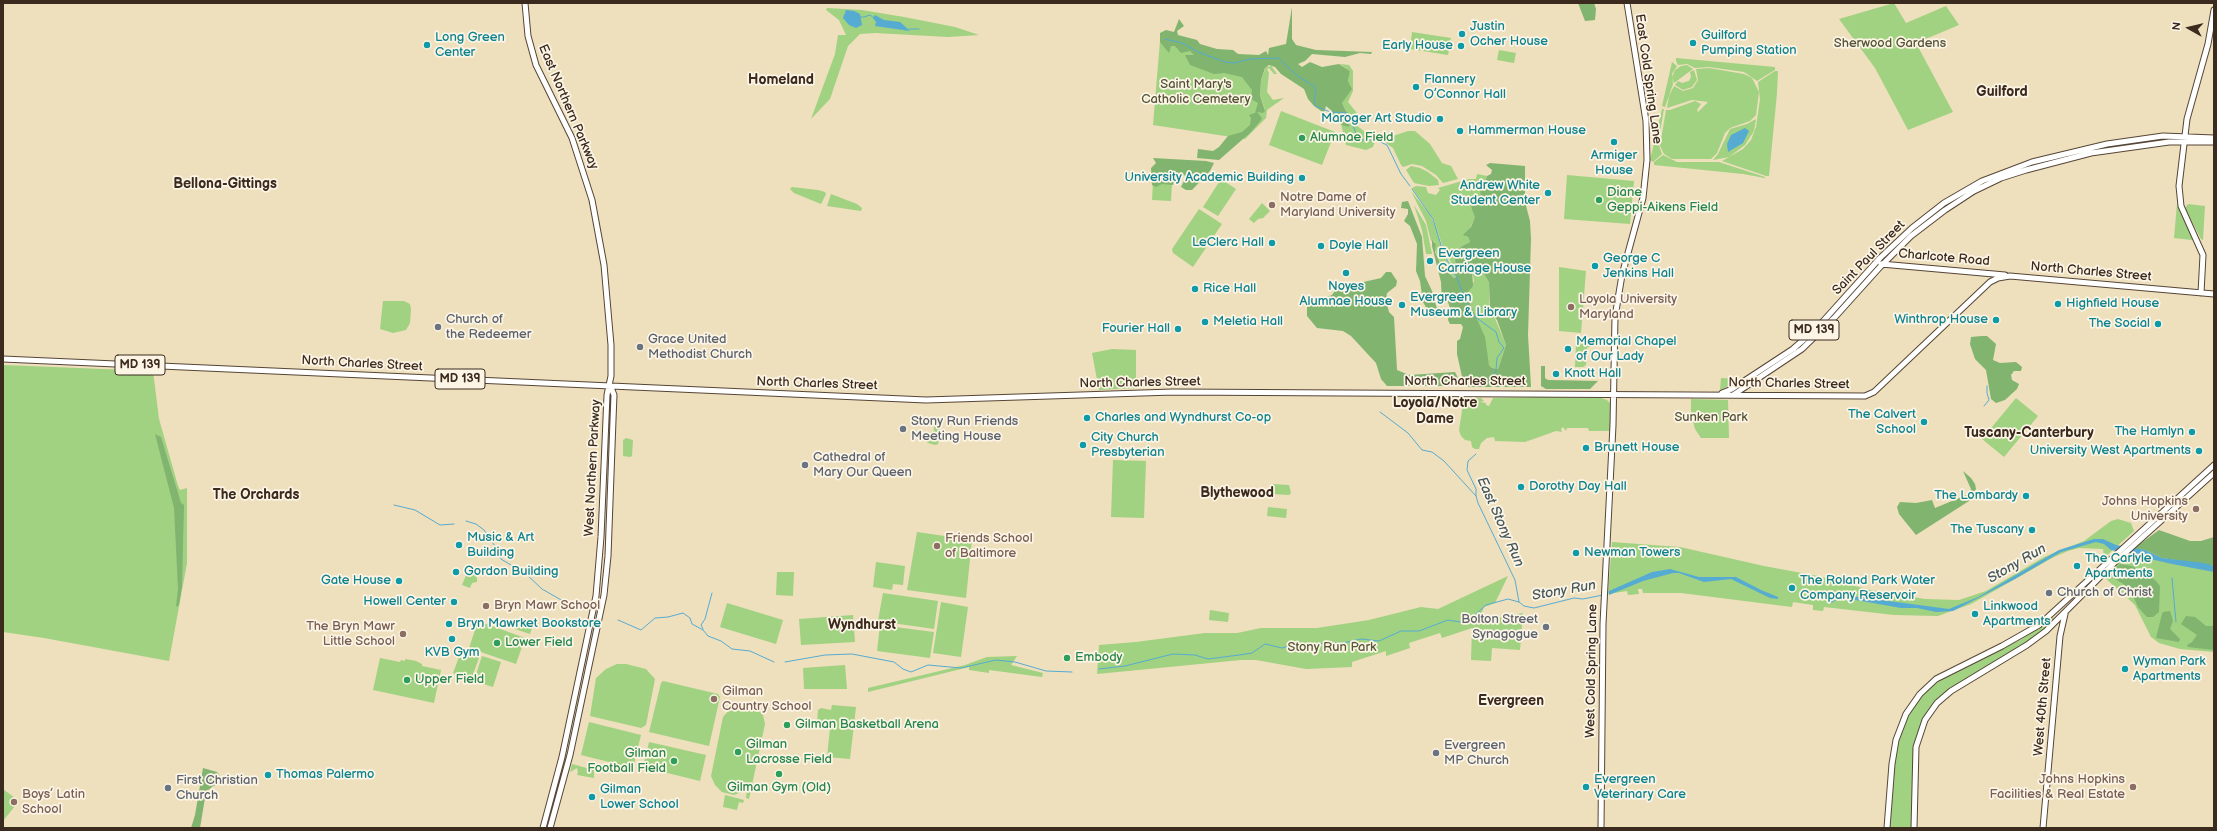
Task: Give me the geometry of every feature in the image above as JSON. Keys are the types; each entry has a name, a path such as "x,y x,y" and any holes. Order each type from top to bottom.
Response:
{"main road":[{"name":"East Northern Parkway","path":"525,3 528,36 533,55 575,145 597,220 608,296 611,345 610,386"},
{"name":"East Cold Spring Lane","path":"1614,394 1613,357 1616,306 1624,263 1642,198 1647,160 1646,125 1627,3"},
{"path":"2202,293 2204,265 2202,252 2180,199 2184,138 2192,99 2208,44 2214,10"},
{"name":"Saint Paul Street","path":"1733,395 1785,362 1819,330 1882,264 1930,220 1965,196 2001,178 2058,160 2103,150 2184,138 2214,142"},
{"name":"Saint Paul Street","path":"1718,395 1732,389 1774,362 1819,330 1876,263 1912,228 1944,203 1968,188 1997,174 2032,162 2085,148 2141,139 2214,138"},
{"name":"Charlcote Road","path":"1876,263 2010,276"},
{"path":"1977,295 1989,279 1990,274"},
{"name":"North Charles Street","path":"3,359 932,400 1173,392 1868,396 1993,280 2010,276 2214,294"},
{"name":"West Northern Parkway","path":"546,828 596,596 601,537 607,395 610,386"},
{"name":"West Northern Parkway","path":"546,828 570,755 604,595 608,556 614,395 610,386"},
{"name":"West Cold Spring Lane","path":"1601,828 1604,588 1614,394"},
{"path":"1914,828 1915,754 1920,732 1929,714 1951,691 2036,639 2060,618 2138,537 2214,464"},
{"path":"1886,828 1894,747 1906,714 1920,694 1936,679 2027,633 2076,592 2104,565 2214,473"},
{"path":"2060,618 2063,609 2076,592"},
{"name":"West 40th Street","path":"2060,636 2065,613"},
{"name":"West 40th Street","path":"2043,828 2060,636 2060,618"}],"green space":[{"path":"1578,3 1594,3 1596,9 1595,20 1585,21"},
{"name":"Sherwood Gardens","path":"1894,3 1906,23 1946,6 1959,25 1916,43 1953,112 1908,130 1875,68 1839,19"},
{"path":"1292,7 1292,39 1296,45 1316,50 1372,52 1371,54 1360,53 1345,57 1312,54 1305,61 1298,64 1302,67 1310,62 1322,67 1339,64 1350,71 1348,81 1352,89 1342,103 1347,113 1343,118 1350,125 1348,127 1342,125 1333,118 1331,116 1332,111 1326,106 1324,113 1314,106 1308,99 1304,89 1281,74 1275,67 1269,65 1265,68 1261,80 1260,95 1265,111 1263,113 1257,112 1262,118 1261,120 1251,132 1219,160 1197,158 1198,149 1213,151 1219,147 1228,136 1242,132 1250,125 1251,118 1249,115 1255,113 1258,103 1251,99 1252,90 1242,77 1224,73 1214,74 1190,65 1185,55 1194,55 1190,51 1181,53 1175,46 1171,46 1169,53 1160,42 1160,33 1166,30 1174,32 1179,19 1184,26 1177,31 1178,35 1197,40 1200,44 1217,49 1233,50 1238,54 1259,55 1266,51 1268,55 1269,48 1286,44"},
{"path":"827,8 862,10 904,17 955,27 979,35 948,37 875,33 860,34 848,46 830,99 811,119 835,54 838,35 846,35 839,20 826,10"},
{"path":"1412,32 1451,38 1448,55 1410,49"},
{"name":"Saint Mary's Catholic Cemetery","path":"1160,41 1222,59 1260,74 1259,100 1265,110 1260,94 1261,80 1266,67 1273,66 1272,67 1277,74 1274,74 1269,68 1267,69 1269,73 1267,92 1273,100 1284,98 1267,110 1266,118 1245,139 1153,125"},
{"path":"1499,50 1516,53 1514,63 1497,60"},
{"path":"1676,58 1775,67 1775,70 1757,81 1744,72 1709,67 1695,68 1687,64 1678,65"},
{"path":"1672,62 1677,66 1672,74 1673,84 1665,107 1662,106"},
{"path":"1340,64 1349,65 1353,71 1353,91 1348,102 1357,113 1355,124 1365,132 1368,140 1375,141 1373,147 1366,150 1346,145 1341,124 1348,127 1350,124 1343,118 1347,113 1342,103 1351,87 1348,81 1350,71"},
{"path":"1687,65 1693,69 1674,83 1672,77 1675,70 1681,66"},
{"path":"1709,68 1744,74 1752,78 1759,92 1756,115 1750,121 1730,128 1725,133 1717,153 1711,159 1672,159 1664,154 1660,146 1666,110 1695,101 1701,104 1697,110 1698,112 1708,102 1692,100 1667,108 1669,96 1674,86 1683,91 1693,88 1698,80 1696,69"},
{"path":"1694,70 1697,80 1692,87 1683,90 1675,85 1678,81 1682,83 1689,81 1691,77 1690,72"},
{"path":"1775,71 1778,71 1777,93 1769,176 1766,176 1722,161 1743,149 1751,140 1756,127 1760,99 1758,82"},
{"path":"1662,109 1664,109 1658,143 1662,154 1653,162 1650,160"},
{"name":"Alumnae Field","path":"1281,111 1335,132 1322,165 1269,145"},
{"path":"1756,119 1754,131 1745,145 1729,157 1713,160 1718,154 1730,129 1747,124"},
{"path":"1408,131 1415,131 1430,144 1442,163 1451,166 1458,179 1443,183 1436,175 1422,166 1412,164 1403,167 1393,148 1386,143 1390,137"},
{"path":"1663,155 1677,162 1719,162 1765,178 1743,174 1654,165 1654,162"},
{"path":"1153,158 1206,161 1214,163 1210,171 1192,190 1186,190 1181,187 1186,176 1183,175 1175,177 1173,185 1162,184 1156,187 1152,185 1151,168 1156,163"},
{"path":"1490,163 1525,166 1525,202 1530,221 1531,239 1528,335 1531,387 1469,387 1463,381 1457,354 1457,341 1460,339 1463,327 1461,324 1450,324 1448,320 1450,308 1448,302 1442,303 1441,282 1432,246 1432,240 1436,244 1435,252 1441,265 1454,278 1456,277 1455,253 1462,246 1470,242 1468,237 1463,235 1471,227 1475,217 1471,207 1476,201 1481,199 1480,189 1487,176 1491,174 1492,170 1486,165","holes":["1474,263 1479,266 1489,282 1490,312 1497,320 1506,345 1498,369 1492,368 1489,365 1485,337 1468,299 1467,293 1473,286 1472,269"]},
{"path":"1411,166 1428,172 1438,180 1439,185 1429,186 1414,183 1406,170"},
{"path":"1477,174 1487,176 1481,187 1481,199 1476,201 1471,207 1476,215 1466,237 1468,237 1470,242 1462,246 1455,253 1457,274 1454,278 1439,260 1435,250 1436,244 1434,241 1431,241 1426,221 1411,191 1430,215 1436,227 1444,255 1449,264 1451,262 1445,254 1434,220 1412,188 1416,186 1426,187 1428,193 1436,195 1440,190 1438,188 1469,179 1476,179"},
{"name":"Diane Geppi-Aikens Field","path":"1567,175 1634,181 1630,224 1564,219"},
{"path":"1221,179 1236,189 1218,216 1203,207"},
{"path":"1153,182 1172,183 1171,201 1152,200"},
{"path":"792,187 818,190 825,192 826,194 821,204 794,193 790,189"},
{"path":"831,194 857,204 862,208 861,211 827,206"},
{"path":"1408,201 1422,237 1425,276 1432,291 1439,316 1431,316 1423,302 1420,281 1416,271 1417,244 1410,226 1404,221 1408,214 1408,209 1401,208 1402,202"},
{"path":"1262,203 1270,211 1263,218 1258,219 1254,223 1249,219"},
{"path":"2177,204 2193,238 2192,240 2174,238"},
{"path":"2188,204 2205,206 2203,240 2201,239 2185,208"},
{"path":"1414,205 1426,225 1432,254 1426,254 1422,230"},
{"path":"1199,209 1222,224 1193,267 1173,253 1172,249"},
{"path":"1474,263 1479,266 1489,282 1489,304 1506,345 1498,369 1492,368 1489,365 1481,329 1468,299 1467,293 1474,281 1472,269"},
{"path":"1559,267 1586,271 1581,333 1559,331"},
{"path":"1386,272 1391,272 1397,281 1396,286 1387,293 1386,300 1389,312 1394,317 1397,370 1409,375 1455,372 1458,378 1453,386 1387,386 1381,379 1376,363 1351,336 1343,331 1317,328 1307,316 1307,306 1332,295 1337,288 1381,278"},
{"path":"383,301 404,301 410,304 410,323 406,330 393,333 380,329"},
{"path":"1987,336 1996,344 1993,360 2000,363 2016,362 2022,367 2021,371 2014,371 2011,375 2012,380 2019,384 2017,389 2005,400 1996,403 1991,399 1986,370 1975,359 1970,344 1971,337"},
{"path":"1580,339 1587,340 1593,345 1587,348 1586,365 1583,367 1575,367 1576,343 1580,343"},
{"path":"1112,349 1136,350 1136,388 1099,390 1092,353"},
{"path":"3,365 153,371 159,419 178,486 180,490 187,488 187,563 169,661 3,632"},
{"path":"1541,366 1545,366 1545,378 1548,380 1598,381 1590,389 1546,389 1541,386"},
{"path":"1721,378 1740,379 1741,380 1720,390"},
{"path":"1464,398 1481,398 1484,401 1480,402 1486,403 1486,405 1489,406 1493,398 1601,398 1607,400 1610,403 1610,431 1589,431 1588,428 1567,428 1566,431 1563,427 1561,429 1562,432 1556,431 1525,442 1495,441 1494,437 1487,438 1481,443 1479,449 1472,447 1471,441 1465,440 1461,436 1459,430"},
{"path":"2016,398 2038,416 2004,457 1982,439"},
{"name":"Sunken Park","path":"1691,399 1728,400 1729,438 1701,438 1695,429 1691,413"},
{"path":"939,421 940,430 934,433 939,438 938,444 935,445 928,443 926,441 928,433 933,432 934,423"},
{"path":"155,434 161,437 181,503 184,505 182,586 179,605 176,607 178,589 174,508"},
{"path":"626,438 633,440 632,456 630,457 623,456 623,440"},
{"path":"1113,460 1146,461 1144,518 1111,517"},
{"path":"1963,471 1971,478 1976,489 1969,501 1916,535 1899,514 1897,507 1900,502 1916,503 1932,500 1935,508 1969,494 1971,489"},
{"path":"1273,484 1289,485 1291,493 1289,495 1273,494 1271,492"},
{"path":"1268,507 1287,509 1286,518 1267,516"},
{"path":"2118,519 2131,523 2134,531 2104,558 2103,549 2079,548 2068,551 2054,557 1971,604 1938,616 1894,615 1824,607 1823,611 1813,610 1813,605 1793,602 1792,607 1681,593 1643,593 1642,589 1638,589 1639,594 1628,595 1627,591 1608,594 1612,542 1680,547 1764,566 1818,576 1870,590 1925,599 1959,600 1986,591 2044,557 2084,541 2111,521"},
{"path":"2159,530 2190,541 2201,541 2214,537 2214,566 2162,558 2145,550 2133,549"},
{"path":"917,532 972,540 966,598 907,590"},
{"path":"2130,552 2214,568 2214,652 2180,649 2159,643 2151,637 2135,605 2104,577"},
{"path":"876,562 905,566 903,585 893,584 892,590 873,587"},
{"path":"2120,564 2132,566 2147,574 2160,586 2159,612 2153,617 2147,617 2138,607 2133,596 2128,593 2125,585 2110,576 2110,573"},
{"path":"469,568 477,570 475,575 477,582 472,583 470,588 462,585"},
{"path":"777,572 794,572 793,596 776,595"},
{"name":"Stony Run Park","path":"1508,576 1495,603 1484,607 1478,622 1523,613 1520,650 1492,648 1491,661 1471,660 1472,628 1442,638 1440,633 1409,643 1410,648 1386,656 1386,651 1352,662 1352,667 1306,669 1256,660 1241,660 1097,674 1099,645 1205,633 1237,633 1261,628 1317,628 1369,620 1421,607 1438,609"},
{"path":"883,593 938,601 934,629 878,621"},
{"path":"941,602 968,607 961,657 933,653"},
{"path":"727,603 783,620 776,644 720,627"},
{"path":"1210,610 1229,613 1228,622 1209,620"},
{"path":"2170,611 2173,621 2170,629 2180,639 2179,642 2156,638 2163,612"},
{"path":"853,615 855,642 801,645 799,619"},
{"path":"2186,616 2195,617 2206,626 2214,626 2214,650 2188,647 2187,645 2192,642 2197,635 2181,624"},
{"path":"2053,617 2054,621 2036,637 1958,684 1923,720 1915,742 1913,758 1912,828 1889,828 1896,750 1906,720 1919,700 1927,690 1944,678 2022,639"},
{"name":"Bryn Mawr School","path":"514,618 533,625 530,634 515,629 516,624 512,622"},
{"name":"Lower Field","path":"478,621 525,638 516,664 469,648"},
{"path":"880,625 934,632 930,658 877,651"},
{"path":"462,649 480,655 471,680 453,673"},
{"path":"482,656 501,662 493,687 474,681"},
{"path":"1017,656 1011,665 1043,673 1042,677 989,670 989,673 969,670 969,667 868,692 868,688 965,665 987,657"},
{"name":"Upper Field","path":"380,658 400,662 401,660 405,661 405,659 416,661 422,664 422,666 441,670 434,703 373,690"},
{"path":"617,664 626,664 646,669 655,679 646,725 641,728 590,716 596,678 606,669"},
{"path":"845,665 847,689 804,689 803,668"},
{"path":"663,681 718,694 720,697 709,746 649,732 661,683"},
{"path":"741,704 757,708 763,715 765,724 749,799 746,798 747,790 734,795 722,792 715,785 711,776 723,717 732,707"},
{"path":"832,705 856,707 850,759 827,757 830,728 822,727 817,724 818,710 821,708 831,710"},
{"path":"589,722 641,735 633,768 581,755"},
{"name":"Gilman Football Field","path":"649,742 706,755 700,781 643,767"},
{"path":"572,764 594,770 594,778 577,775 577,768 570,772"},
{"path":"203,768 217,772 220,776 220,780 218,785 213,786 206,792 200,828 191,828 195,815"},
{"path":"3,789 19,801 3,821"},
{"path":"725,795 744,800 743,803 739,802 737,810 723,807"}],"water":[{"path":"846,10 854,11 860,14 862,25 856,28 849,25 843,18"},
{"path":"875,15 884,20 900,22 910,31 875,26 876,22 873,18"},
{"path":"1745,128 1749,131 1743,143 1728,152 1727,144 1731,135"},
{"name":"Stony Run","path":"2094,539 2103,539 2116,545 2145,550 2162,558 2204,563 2214,566 2214,572 2111,550 2104,544 2096,542 2061,552 2015,579 1953,611 1936,612 1917,608 1901,608 1850,599 1838,599 1831,603 1829,599 1837,596 1851,596 1949,609 1978,597 2059,550"},
{"path":"1670,569 1699,577 1736,577 1778,597 1778,599 1770,598 1731,579 1704,582 1679,573 1673,573 1643,581 1609,595 1609,591 1652,572"}],"waterway":[{"path":"864,17 870,15 874,18"},
{"path":"909,29 919,29"},
{"name":"East Stony Run","path":"1165,39 1182,43 1198,52 1225,62 1234,63 1250,59 1278,58 1299,77 1314,86 1316,93 1314,102 1316,106 1330,112 1348,113 1358,138 1362,140 1376,140 1387,145 1401,174 1410,186"},
{"name":"East Stony Run","path":"1412,189 1433,219 1444,255 1453,269 1470,310 1474,316 1496,332 1499,342 1504,348 1497,358 1496,370 1489,383"},
{"path":"1984,406 1989,400 1987,386"},
{"path":"1380,412 1408,433 1422,450 1432,452 1444,461 1476,496"},
{"name":"East Stony Run","path":"1476,454 1468,461 1467,470 1476,489 1478,503 1515,580 1519,602"},
{"name":"Stony Run","path":"394,505 415,510 440,525 454,524"},
{"name":"Stony Run","path":"466,521 476,524 484,530 497,549 501,559 526,574 542,589 563,601 582,609"},
{"path":"2172,578 2176,622"},
{"path":"703,629 701,625 705,619 712,593"},
{"name":"Stony Run","path":"1099,669 1125,666 1173,654 1195,655 1208,659 1239,655 1252,653 1265,644 1282,648 1297,644 1343,643 1361,639 1379,641 1401,631 1419,631 1448,620 1466,623 1486,605 1508,599 1519,602 1524,606 1534,608 1574,598 1583,599 1603,595"},
{"name":"Stony Run","path":"618,620 641,630 655,618 668,617 683,613 690,618 692,624 703,630 708,636 721,641 732,649 750,651 774,662"},
{"name":"Stony Run","path":"785,662 825,655 852,654 894,662 903,669 911,672 928,665 961,668 996,660 1015,662 1046,671 1072,672"}],"place":[{"name":"Justin Ocher House","path":"1462,34"},
{"name":"Guilford Pumping Station","path":"1693,43"},
{"name":"Long Green Center","path":"427,45"},
{"name":"Early House","path":"1461,46"},
{"name":"Flannery O’Connor Hall","path":"1416,87"},
{"name":"Maroger Art Studio","path":"1440,119"},
{"name":"Hammerman House","path":"1460,131"},
{"name":"Alumnae Field","path":"1302,138"},
{"name":"Armiger House","path":"1614,142"},
{"name":"University Academic Building","path":"1302,178"},
{"name":"Andrew White Student Center","path":"1548,193"},
{"name":"Diane Geppi-Aikens Field","path":"1599,200"},
{"name":"Notre Dame of Maryland University","path":"1272,205"},
{"name":"LeClerc Hall","path":"1272,243"},
{"name":"Doyle Hall","path":"1321,246"},
{"name":"Evergreen Carriage House","path":"1430,261"},
{"name":"George C Jenkins Hall","path":"1595,266"},
{"name":"Noyes Alumnae House","path":"1346,273"},
{"name":"Rice Hall","path":"1195,289"},
{"name":"Highfield House","path":"2058,304"},
{"name":"Evergreen Museum & Library","path":"1402,305"},
{"name":"Loyola University Maryland","path":"1571,307"},
{"name":"Winthrop House","path":"1996,320"},
{"name":"Meletia Hall","path":"1205,322"},
{"name":"The Social","path":"2158,324"},
{"name":"Church of the Redeemer","path":"438,327"},
{"name":"Fourier Hall","path":"1178,329"},
{"name":"Grace United Methodist Church","path":"640,347"},
{"name":"Memorial Chapel of Our Lady","path":"1568,349"},
{"name":"Knott Hall","path":"1556,374"},
{"name":"Charles and Wyndhurst Co-op","path":"1087,418"},
{"name":"The Calvert School","path":"1924,422"},
{"name":"Stony Run Friends Meeting House","path":"903,429"},
{"name":"The Hamlyn","path":"2192,432"},
{"name":"City Church Presbyterian","path":"1083,445"},
{"name":"Brunett House","path":"1586,448"},
{"name":"University West Apartments","path":"2199,451"},
{"name":"Cathedral of Mary Our Queen","path":"805,465"},
{"name":"Dorothy Day Hall","path":"1521,487"},
{"name":"The Lombardy","path":"2026,496"},
{"name":"Johns Hopkins University","path":"2196,509"},
{"name":"The Tuscany","path":"2032,530"},
{"name":"Music & Art Building","path":"459,545"},
{"name":"Friends School of Baltimore","path":"937,546"},
{"name":"Newman Towers","path":"1576,553"},
{"name":"The Carlyle Apartments","path":"2077,566"},
{"name":"Gordon Building","path":"456,572"},
{"name":"Gate House","path":"399,581"},
{"name":"The Roland Park Water Company Reservoir","path":"1792,588"},
{"name":"Church of Christ","path":"2049,593"},
{"name":"Howell Center","path":"454,602"},
{"name":"Bryn Mawr School","path":"486,606"},
{"name":"Linkwood Apartments","path":"1975,614"},
{"name":"Bryn Mawrket Bookstore","path":"449,624"},
{"name":"Bolton Street Synagogue","path":"1546,627"},
{"name":"The Bryn Mawr Little School","path":"403,634"},
{"name":"KVB Gym","path":"452,639"},
{"name":"Lower Field","path":"497,643"},
{"name":"Embody","path":"1067,658"},
{"name":"Wyman Park Apartments","path":"2125,669"},
{"name":"Upper Field","path":"407,680"},
{"name":"Gilman Country School","path":"714,699"},
{"name":"Gilman Basketball Arena","path":"787,725"},
{"name":"Gilman Lacrosse Field","path":"738,752"},
{"name":"Evergreen MP Church","path":"1436,753"},
{"name":"Gilman Football Field","path":"674,761"},
{"name":"Gilman Gym (Old)","path":"779,774"},
{"name":"Thomas Palermo","path":"268,775"},
{"name":"Evergreen Veterinary Care","path":"1586,787"},
{"name":"Johns Hopkins Facilities & Real Estate","path":"2133,787"},
{"name":"First Christian Church","path":"168,788"},
{"name":"Gilman Lower School","path":"592,797"},
{"name":"Boys’ Latin School","path":"14,802"}],"district":[{"name":"Homeland","path":"781,80"},
{"name":"Guilford","path":"2002,92"},
{"name":"Bellona-Gittings","path":"225,184"},
{"name":"Loyola/Notre Dame","path":"1435,412"},
{"name":"Tuscany-Canterbury","path":"2029,433"},
{"name":"Blythewood","path":"1237,493"},
{"name":"The Orchards","path":"256,495"},
{"name":"Wyndhurst","path":"862,625"},
{"name":"Evergreen","path":"1511,701"}]}
